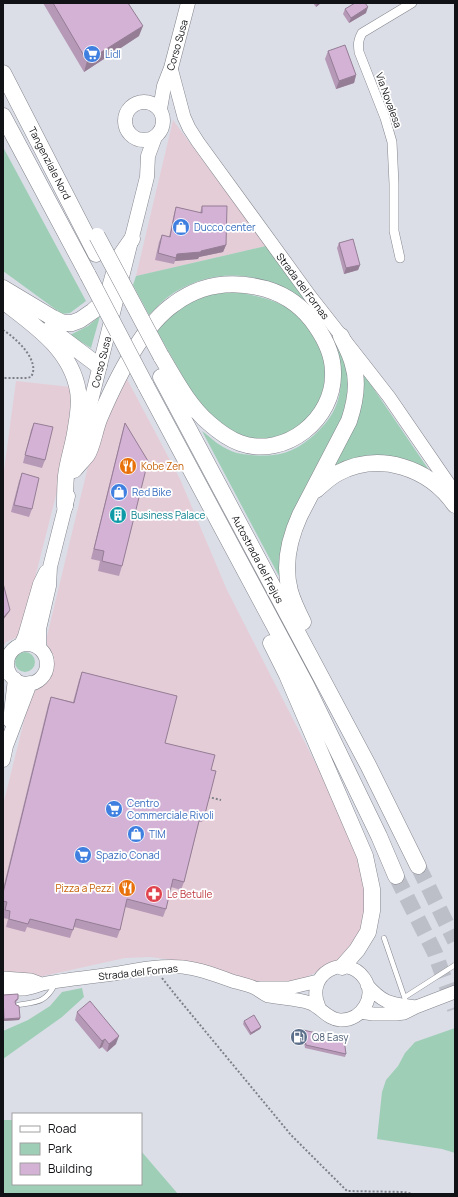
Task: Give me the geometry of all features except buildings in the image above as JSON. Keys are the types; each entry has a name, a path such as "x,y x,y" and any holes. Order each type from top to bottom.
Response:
{"highway":[{"name":"Tangenziale Nord","path":"3,73 96,254"},
{"name":"Tangenziale Nord","path":"3,116 88,275"},
{"path":"3,134 20,167 42,189"},
{"path":"69,200 88,219 97,236 158,360 208,423 224,435 240,443 255,446 271,446 287,442 302,433 315,422 325,408 331,391 333,372 329,352 322,335 312,319 299,306 275,293 253,286 220,284 203,289 188,295 173,304 150,326 128,362 108,398 87,454 74,470"},
{"path":"3,288 53,318 63,322 72,323 80,320 94,312 104,301 109,291 118,260 132,239"},
{"name":"Autostrada del Frejus","path":"96,254 158,360 368,765 418,866"},
{"name":"Autostrada del Frejus","path":"88,275 306,685 379,836 396,876"},
{"path":"3,292 100,366"},
{"path":"3,301 38,327 54,343 65,357 72,371 78,391 78,413 66,475 65,506"},
{"path":"341,336 353,365 356,379 354,407 349,420 309,496 293,531 287,563 290,591 295,605 358,729 368,765"},
{"path":"309,496 338,473 350,468 380,463 409,469 425,476 438,485 455,505"},
{"path":"250,581 260,620 287,675 365,856 372,889 372,911 368,932 357,950 342,967"}],"main road":[{"name":"Corso Susa","path":"160,109 164,86 172,68 188,3"},
{"name":"Corso Susa","path":"145,102 164,86"},
{"path":"145,102 155,105 160,109 164,121 160,133 150,140 137,139 132,136 125,124 126,116 131,107 138,103 145,102"},
{"name":"Corso Susa","path":"39,648 39,629 49,586 50,566 147,177 148,156 155,137"},
{"path":"137,139 148,156"},
{"name":"Corso Susa","path":"12,652 25,636 40,584 50,566"},
{"path":"6,746 10,676 8,662 12,652 32,645 39,648 47,661 46,669 40,678 30,683 22,683 10,676"},
{"path":"3,760 6,746 30,683"}],"street":[{"name":"Via Novalesa","path":"400,258 394,231 392,142 385,118 359,52 358,44 362,33 412,3"},
{"name":"Strada del Fornas","path":"172,68 179,102 189,128 305,290 388,397 455,493"},
{"name":"Strada del Fornas","path":"3,990 26,988 42,984 169,966 201,970 254,988 267,996 300,1000 320,1007"},
{"path":"342,967 350,968 364,977 369,993 368,1000 361,1012 355,1017 347,1020 331,1018 325,1014 317,1001 316,995 316,988 322,975 335,968 342,967"},
{"name":"Strada del Fornas","path":"3,978 27,980 42,984"},
{"name":"Strada del Fornas","path":"254,988 289,988 318,982"},
{"path":"367,985 377,995 394,1004 409,1003 455,992"},
{"path":"361,1012 373,1014 404,1013 409,1003"}],"lane":[{"path":"384,938 409,1003 455,965"},
{"path":"3,984 18,983 27,980"},
{"path":"18,1005 41,1001 51,992 56,983"}],"path":[{"path":"3,330 11,335 32,359 34,373 31,377 27,378 3,378"},
{"path":"208,797 221,800"},
{"path":"154,968 291,1135 347,1191 404,1192 413,1194"}],"shaded area":[{"path":"173,120 266,246 136,276"},
{"path":"127,379 180,479 227,590 320,772 356,853 367,899 360,935 341,957 327,967 290,983 273,984 251,981 181,961 150,957 125,958 39,977 3,974 3,805 28,705 37,687 51,673 54,656 50,652 47,644 47,636 91,454 100,430"},
{"path":"16,381 71,387 73,399 67,452 22,629 18,637 6,642 3,647 3,478"}],"green space":[{"path":"3,147 86,301 70,313 62,314 3,271"},
{"path":"266,246 307,302 275,284 242,276 226,276 209,278 192,283 164,300 149,315 133,285 136,276"},
{"path":"235,292 267,299 284,306 302,319 314,335 322,353 325,373 322,392 314,410 301,424 276,437 253,439 242,437 225,427 203,409 192,395 157,331 170,316 189,303 212,294"},
{"path":"100,316 91,348 70,335 88,326"},
{"path":"337,345 346,365 349,387 346,409 280,578 202,431 224,447 244,454 258,456 276,455 299,446 320,429 335,408 341,385 340,360"},
{"path":"361,370 431,473 411,462 330,471"},
{"path":"25,652 32,655 35,662 32,669 25,672 18,669 15,662 18,655"},
{"path":"82,988 84,997 62,1017 3,1059 3,1031 28,1020 50,1006 62,992"},
{"path":"455,1028 455,1153 442,1149 377,1139 382,1092 386,1080 398,1066 405,1053 415,1042"},
{"path":"3,1120 12,1120 12,1185 142,1185 142,1152 178,1194 3,1194"}],"tunnel":[{"path":"418,866 455,941"},
{"path":"396,876 435,953 455,1009"}],"place":[{"name":"Lidl","path":"92,54"},
{"name":"Ducco center","path":"181,227"},
{"name":"Kobe Zen","path":"128,466"},
{"name":"Red Bike","path":"119,492"},
{"name":"Business Palace","path":"118,515"},
{"name":"Centro Commerciale Rivoli","path":"114,809"},
{"name":"TIM","path":"136,834"},
{"name":"Spazio Conad","path":"83,855"},
{"name":"Pizza a Pezzi","path":"127,888"},
{"name":"Le Betulle","path":"154,894"},
{"name":"Q8 Easy","path":"299,1037"}]}
